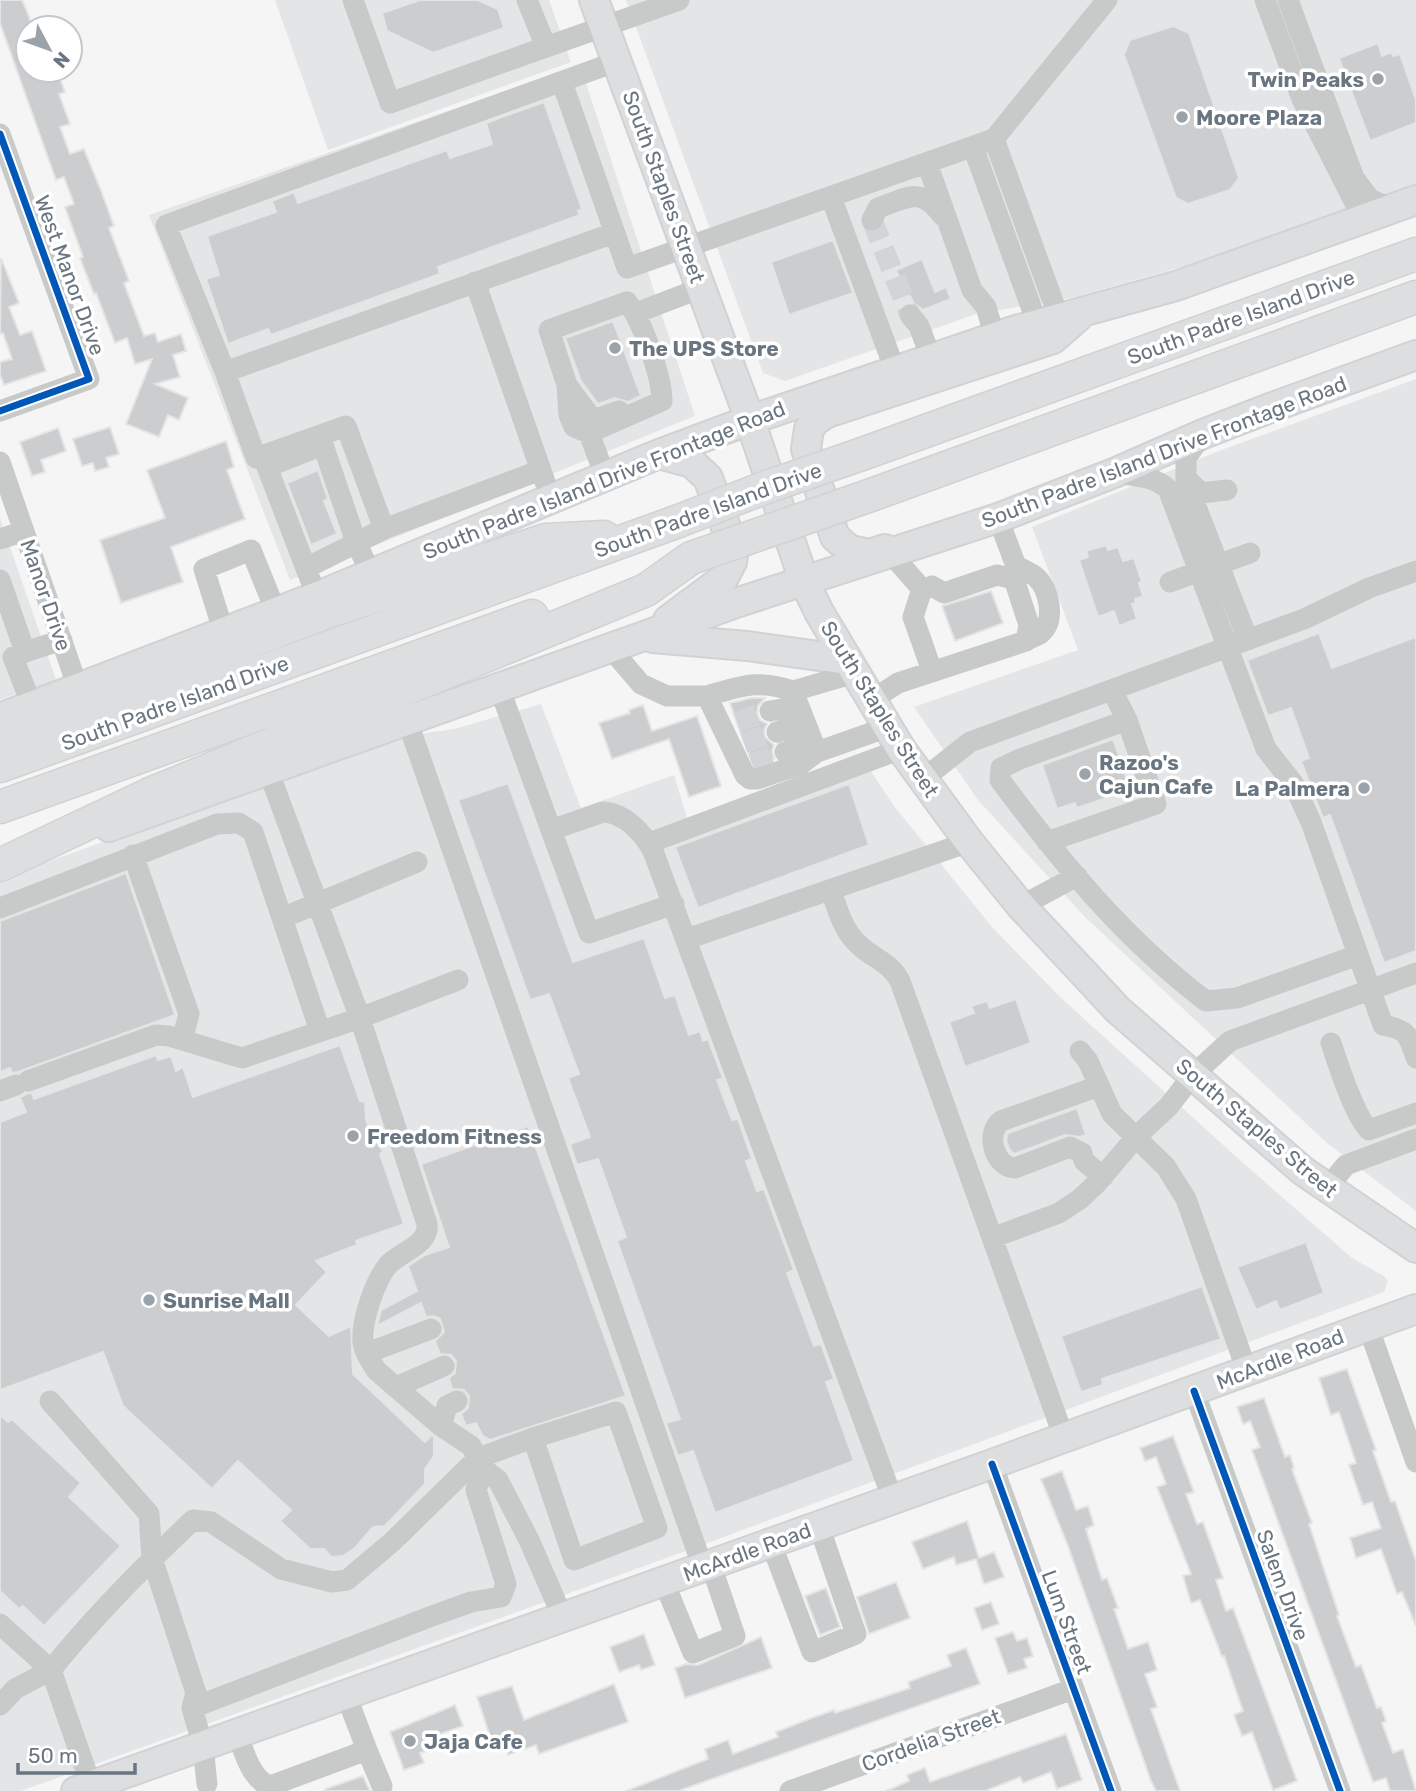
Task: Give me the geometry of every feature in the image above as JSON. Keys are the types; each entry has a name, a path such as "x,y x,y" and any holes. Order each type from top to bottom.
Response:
{"highway":[{"name":"South Padre Island Drive","path":"0,766 1416,254"},
{"name":"South Padre Island Drive","path":"0,807 1416,297"},
{"path":"0,737 333,610 547,540 637,536"},
{"path":"0,865 150,794 646,590 691,558"}],"main road":[{"name":"South Staples Street","path":"599,13 750,420 804,580 819,612 894,738 922,780 1021,906 1118,1010 1303,1171 1416,1248"},
{"name":"South Padre Island Drive Frontage Road","path":"0,718 317,597 659,454 750,420 995,337 1176,286 1404,205"},
{"path":"998,518 984,514 870,554 850,550 835,537 806,449 809,429 816,419 827,413 1053,339 1065,331 1060,317"},
{"name":"South Padre Island Drive Frontage Road","path":"0,865 804,580 998,518 1114,473 1203,434 1416,355"},
{"path":"643,638 723,579 732,562 734,549 708,478 692,463 659,454"},
{"path":"643,638 747,646 851,667"},
{"name":"McArdle Road","path":"87,1789 819,1527 1416,1309"}],"street":[{"path":"353,0 390,103 546,47 599,13 668,2"},
{"path":"527,0 546,47"},
{"path":"562,82 627,268 994,139 1107,0"},
{"path":"1265,0 1301,99 1357,206 1356,222"},
{"path":"1289,0 1354,178 1370,198 1404,205"},
{"path":"384,529 346,426 256,458 166,225 618,61"},
{"name":"West Manor Drive","path":"0,134 89,379 0,411"},
{"path":"994,139 1060,317"},
{"path":"973,147 1060,317"},
{"path":"927,163 972,290 986,307 995,337"},
{"path":"872,220 878,208 919,196 931,200 948,223"},
{"path":"831,197 895,370"},
{"path":"225,372 614,233"},
{"path":"475,282 551,499"},
{"path":"636,313 701,288"},
{"path":"568,385 569,415 574,427 589,433 652,407 662,401 662,387 636,313 627,302 549,330 568,385 590,416 599,418 636,405 652,407"},
{"path":"910,315 919,326 930,358"},
{"path":"589,433 606,476"},
{"path":"1203,434 1186,458 1186,477 1209,567 1238,644 1266,749 1293,783 1311,822 1383,1025 1404,1030 1416,1058"},
{"path":"317,597 267,467 323,445 356,542 371,574"},
{"name":"Manor Drive","path":"0,462 78,688"},
{"path":"306,568 384,529 541,471"},
{"path":"1114,473 1149,477 1158,480 1168,489 1209,567"},
{"path":"1186,477 1201,494 1227,490"},
{"path":"425,514 437,547"},
{"path":"872,700 898,683 1027,633 1042,632 1049,617 1043,585 1035,576 1016,566 998,518"},
{"path":"0,540 24,531"},
{"path":"224,633 204,569 251,550 276,612"},
{"path":"1170,582 1250,553"},
{"path":"891,554 927,587 944,593 997,575 1026,583 1038,599 1027,633"},
{"path":"932,671 913,617 927,587 1012,555"},
{"path":"922,780 970,742 1304,619 1369,588 1416,571"},
{"path":"0,580 25,652"},
{"path":"32,706 13,657 62,640"},
{"path":"611,649 641,684 667,696 707,696 750,684 771,684 805,722 802,764 750,779 745,775 746,766 730,725 707,696"},
{"path":"785,752 805,722 851,667"},
{"path":"499,687 589,933 674,904"},
{"path":"1046,842 1156,804 1127,720 1112,690"},
{"path":"770,711 805,722 894,738"},
{"path":"407,720 707,1566 735,1636 694,1653 664,1581"},
{"path":"1127,720 1001,768 1000,780 1046,842 1105,912 1173,976 1206,1001 1237,998 1358,955"},
{"path":"777,732 805,722"},
{"path":"1008,728 1020,759"},
{"path":"649,843 894,738"},
{"path":"268,770 360,1018 428,1231 422,1240 389,1264 380,1277 366,1313 363,1343 377,1371 441,1426 479,1452 498,1480 523,1528 563,1618"},
{"path":"551,830 603,811 627,820 649,843 687,939 893,1500"},
{"path":"0,908 217,824 239,823 253,832 320,1031"},
{"path":"687,939 969,842"},
{"path":"133,855 189,1014 182,1040"},
{"path":"282,918 417,862"},
{"path":"1021,906 1077,876"},
{"path":"831,891 841,919 857,944 886,963 900,981 1064,1438"},
{"path":"992,1238 1059,1213 1080,1199 1137,1136 1169,1106 1193,1075 1230,1041 1416,973"},
{"path":"15,1085 156,1035 242,1058 360,1018 458,980"},
{"path":"1331,1043 1346,1088 1369,1130 1416,1113"},
{"path":"1080,1051 1088,1061 1112,1114 1166,1167 1186,1199 1247,1371"},
{"path":"1099,1086 1001,1121 993,1129 992,1136 1000,1162 1009,1168 1070,1147 1082,1153 1084,1161 1102,1177"},
{"path":"1327,1188 1346,1165 1416,1139"},
{"path":"1367,1326 1416,1462"},
{"path":"367,1353 431,1329"},
{"path":"396,1387 444,1366"},
{"name":"Salem Drive","path":"1194,1391 1340,1791"},
{"path":"50,1401 149,1514 152,1559 196,1693 192,1708 203,1746 203,1789"},
{"path":"441,1426 447,1406 457,1401"},
{"path":"0,1705 15,1689 51,1670 82,1630 193,1520 211,1522 281,1569 332,1582 347,1580 431,1505 479,1452 616,1412 657,1528 574,1560 533,1438"},
{"path":"192,1708 432,1616 471,1602 501,1597 506,1584 476,1490 479,1452"},
{"name":"Lum Street","path":"992,1464 1111,1791"},
{"path":"771,1543 812,1652 856,1634 819,1527"},
{"path":"0,1624 51,1670 87,1789"},
{"name":"Cordelia Street","path":"790,1791 1073,1689"},
{"path":"346,1695 382,1786"},
{"path":"237,1734 253,1771 262,1784 270,1786 367,1751"}],"shaded area":[{"path":"275,0 549,0 571,62 328,150"},
{"name":"Moore Plaza","path":"626,0 1416,0 1416,190 1279,240 1071,298 976,314 785,381 763,373"},
{"path":"580,65 695,416 290,580 149,215"},
{"path":"1416,379 1416,1211 1328,1144 1086,918 978,800 914,707 1078,650 1032,527 1216,452"},
{"path":"0,518 56,680 0,700"},
{"path":"541,704 581,808 674,775 687,818 860,755 894,806 992,927 1060,997 1352,1258 1384,1276 1388,1282 1384,1292 686,1551 21,1791 0,1791 0,879 391,738 454,729"}],"building":[{"path":"0,0 22,0 28,14 14,14 14,62 0,23"},
{"path":"420,0 478,0 498,9 504,28 433,53 387,31 382,13"},
{"name":"Moore Plaza","path":"1173,26 1189,33 1239,178 1230,190 1188,204 1176,198 1124,55 1130,40"},
{"name":"Twin Peaks","path":"1378,43 1382,56 1392,52 1393,56 1400,54 1416,100 1416,123 1370,141 1339,58"},
{"path":"22,84 62,84 65,92 59,94 70,124 60,127 70,154 84,149 102,193 114,226 109,228 129,281 124,283 144,336 155,333 158,342 181,334 186,351 173,355 180,377 155,384 188,398 179,420 168,415 159,437 126,424 152,359 135,364 127,338 115,343 80,258 83,257 65,207 74,204 64,177 56,180"},
{"path":"544,102 582,209 578,211 580,215 438,267 440,274 271,335 268,329 228,344 206,279 219,275 207,236 276,212 272,201 294,192 298,203 447,150 450,158 492,144 486,123"},
{"path":"833,240 853,293 789,315 771,262"},
{"path":"1,258 19,303 9,307 20,335 32,331 46,371 4,385 0,362 12,359 3,333 0,334"},
{"path":"922,259 935,292 946,287 951,299 923,310 908,297 896,270"},
{"path":"613,321 641,396 628,402 615,398 598,404 581,381 565,338"},
{"path":"110,427 119,454 106,458 109,467 95,471 93,463 82,466 73,439"},
{"path":"58,428 66,451 41,460 45,472 32,476 20,442"},
{"path":"226,441 234,467 227,470 245,519 171,547 183,582 121,603 100,540 165,518 147,470"},
{"path":"318,470 328,499 324,501 337,534 311,545 287,483"},
{"path":"1106,545 1108,550 1118,547 1123,561 1134,558 1142,582 1139,583 1143,596 1135,599 1136,603 1132,604 1137,619 1119,626 1114,611 1098,617 1079,560 1088,557 1086,551"},
{"path":"991,591 1003,623 955,641 942,606"},
{"name":"La Palmera","path":"1319,633 1332,668 1416,637 1416,951 1384,963 1330,815 1323,818 1301,761 1309,758 1291,708 1268,716 1247,660"},
{"path":"765,698 758,706 757,714 760,720 767,724 765,737 774,745 774,759 755,766 730,703"},
{"path":"643,705 652,731 697,716 721,786 689,797 669,739 612,759 599,723 630,713 629,710"},
{"name":"Razoo's Cajun Cafe","path":"1113,739 1129,785 1117,789 1118,794 1077,808 1075,803 1057,809 1042,765"},
{"path":"508,783 573,962 644,938 665,998 675,995 689,1035 700,1031 703,1041 708,1039 723,1078 717,1080 732,1120 738,1119 752,1159 746,1161 757,1191 764,1189 794,1270 787,1273 814,1346 821,1344 834,1379 826,1382 854,1461 715,1513 693,1451 678,1456 666,1423 680,1419 617,1241 626,1237 598,1159 577,1165 570,1144 590,1137 568,1078 579,1074 549,994 530,1000 458,800"},
{"path":"849,784 869,845 698,908 675,847"},
{"path":"126,873 175,1015 18,1072 12,1073 10,1068 0,1072 0,921"},
{"path":"1016,999 1031,1043 965,1067 949,1022 974,1013 971,1006 987,1001 990,1008"},
{"name":"Sunrise Mall","path":"340,1045 360,1101 365,1102 366,1120 375,1143 378,1143 383,1152 380,1154 404,1224 356,1241 357,1245 316,1261 327,1272 296,1305 329,1336 351,1326 353,1374 425,1442 432,1435 434,1437 434,1456 425,1469 425,1484 385,1526 373,1527 355,1548 343,1556 331,1557 324,1549 310,1549 280,1521 291,1510 238,1461 212,1489 123,1406 103,1352 0,1390 0,1122 26,1112 20,1097 26,1094 32,1093 34,1099 156,1055 158,1060 171,1056 176,1071 183,1067 193,1097"},
{"path":"1077,1108 1086,1135 1065,1135 1014,1154 1009,1149 1006,1140 1008,1133"},
{"path":"528,1126 626,1396 490,1440 482,1435 476,1423 466,1426 461,1414 468,1408 469,1396 464,1390 452,1389 449,1378 455,1373 456,1361 451,1355 440,1354 435,1341 444,1332 440,1319 434,1316 426,1317 421,1303 377,1326 381,1310 417,1291 408,1266 425,1255 449,1247 421,1164"},
{"path":"1306,1242 1324,1293 1280,1310 1276,1301 1256,1310 1237,1267"},
{"path":"1202,1286 1221,1339 1102,1379 1103,1385 1081,1392 1061,1336"},
{"path":"1347,1369 1391,1502 1395,1501 1416,1561 1416,1626 1402,1592 1397,1594 1381,1549 1356,1558 1350,1538 1381,1528 1372,1502 1363,1505 1349,1465 1356,1463 1339,1412 1331,1415 1319,1378"},
{"path":"1264,1398 1285,1457 1290,1455 1294,1468 1292,1469 1312,1523 1309,1524 1339,1615 1337,1616 1356,1667 1361,1665 1377,1708 1381,1707 1386,1721 1382,1723 1393,1753 1403,1749 1416,1791 1390,1791 1386,1778 1373,1782 1252,1450 1260,1447 1250,1421 1243,1424 1237,1407"},
{"path":"0,1415 8,1422 12,1419 81,1483 69,1497 121,1546 44,1626 23,1606 19,1609 0,1591"},
{"path":"1173,1436 1194,1492 1186,1494 1197,1524 1203,1522 1223,1578 1216,1580 1226,1611 1233,1608 1297,1781 1273,1790 1252,1732 1242,1736 1234,1715 1243,1711 1224,1656 1222,1657 1200,1600 1191,1603 1183,1576 1191,1574 1157,1487 1166,1484 1156,1457 1145,1461 1140,1448"},
{"path":"1062,1471 1076,1510 1088,1506 1094,1525 1086,1529 1102,1580 1107,1578 1118,1608 1114,1609 1128,1649 1148,1642 1157,1670 1145,1674 1157,1707 1151,1709 1180,1791 1156,1791 1151,1781 1068,1546 1041,1479"},
{"path":"967,1521 979,1558 994,1552 1004,1577 984,1584 976,1559 956,1565 954,1557 923,1569 912,1542"},
{"path":"896,1582 910,1618 869,1634 857,1597"},
{"path":"826,1588 840,1627 820,1635 805,1596"},
{"path":"991,1602 999,1624 982,1630 974,1608"},
{"path":"1013,1632 1017,1641 1027,1638 1033,1656 1024,1659 1027,1668 1008,1674 995,1638"},
{"path":"644,1634 655,1665 641,1670 639,1665 619,1672 610,1647"},
{"path":"761,1637 772,1668 685,1698 675,1668 686,1664 698,1665"},
{"path":"966,1648 980,1684 678,1791 626,1791 708,1759 705,1749 728,1740 733,1754 778,1737 776,1732 809,1719 910,1688 908,1682 951,1666 947,1655"},
{"path":"614,1684 628,1722 539,1754 536,1745 508,1755 504,1744 494,1748 477,1697 512,1686 524,1720"},
{"path":"455,1705 463,1726 426,1739 430,1750 420,1753 424,1763 404,1770 390,1732"},
{"path":"1066,1734 1082,1780 1057,1789 1051,1772 1023,1783 1020,1777 985,1791 886,1791 909,1781 907,1775 925,1768 930,1782"},
{"path":"363,1776 370,1791 325,1791 325,1789"}],"tunnel":[{"path":"872,220 910,315"},
{"path":"737,722 770,711"},
{"path":"744,743 777,732"},
{"path":"752,764 785,752"}],"cycle path":[{"path":"0,134 89,379 0,411"},
{"path":"1194,1391 1340,1791"},
{"path":"992,1464 1111,1791"}],"place":[{"name":"Twin Peaks","path":"1378,79"},
{"name":"Moore Plaza","path":"1182,117"},
{"name":"The UPS Store","path":"615,348"},
{"name":"Razoo's Cajun Cafe","path":"1085,774"},
{"name":"La Palmera","path":"1364,788"},
{"name":"Freedom Fitness","path":"353,1136"},
{"name":"Sunrise Mall","path":"149,1300"},
{"name":"Jaja Cafe","path":"410,1741"}]}
